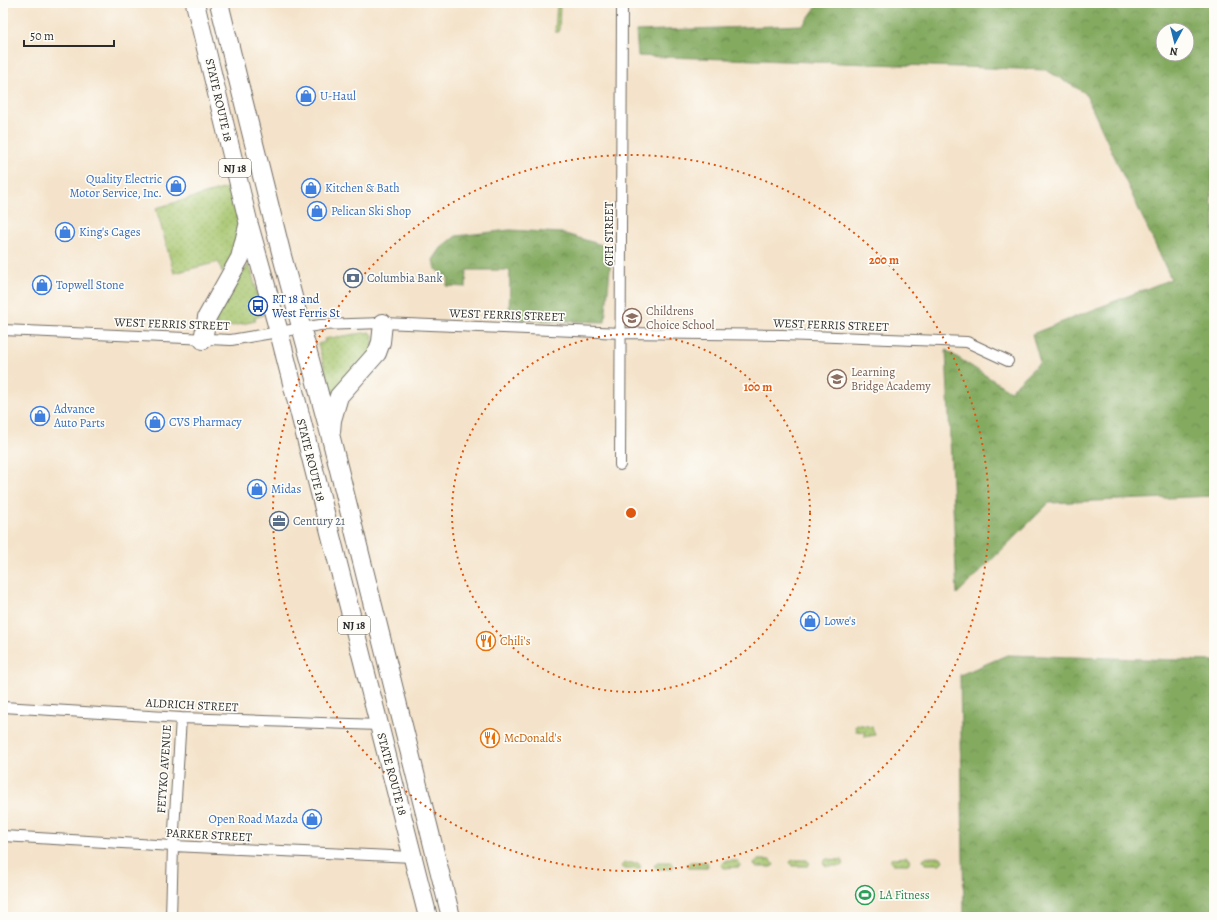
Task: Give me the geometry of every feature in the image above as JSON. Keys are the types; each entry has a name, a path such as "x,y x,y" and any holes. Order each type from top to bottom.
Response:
{"highway":[{"name":"STATE ROUTE 18","path":"196,3 248,225 279,332 414,857 428,917"},
{"name":"STATE ROUTE 18","path":"219,3 300,328 331,438 451,917"},
{"path":"203,340 207,317 240,258 248,225"},
{"path":"331,438 332,420 339,396 377,353 381,342 383,323"}],"street":[{"name":"6TH STREET","path":"620,465 622,334 622,3"},
{"name":"WEST FERRIS STREET","path":"3,330 203,340 231,340 320,325 383,323 622,334 783,335 967,342 1008,361"},
{"name":"ALDRICH STREET","path":"3,707 181,718 379,725"},
{"name":"FETYKO AVENUE","path":"171,917 172,846 181,718"},
{"name":"PARKER STREET","path":"3,836 172,846 414,857"}],"green space":[{"path":"557,3 560,3 559,32 555,32"},
{"path":"819,3 1214,3 1214,143 1211,204 1214,205 1214,496 1049,503 957,594 946,350 1010,391 1040,362 1032,334 1171,279 1085,93 1046,70 638,56 636,31 803,25"},
{"path":"230,187 240,226 239,242 232,259 222,273 219,262 174,273 156,208"},
{"path":"510,230 562,233 612,248 605,322 509,320 510,270 467,270 466,287 446,286 449,279 435,268 433,260 441,248 456,236"},
{"path":"248,265 251,270 263,315 255,318 256,321 218,329 215,321 216,314"},
{"path":"369,332 373,335 373,350 332,395 318,344 325,342 324,339"},
{"path":"1007,655 1214,661 1214,917 964,917 960,675"},
{"path":"857,724 872,727 875,735 865,737 865,732 856,731 855,726"},
{"path":"907,857 910,861 908,864 893,864 890,862 892,858"},
{"path":"926,857 941,857 943,861 940,864 925,864 923,859"},
{"path":"826,859 842,860 844,864 842,866 826,866 823,863"},
{"path":"757,860 771,860 774,865 771,867 756,867 754,863"},
{"path":"793,860 807,860 810,863 808,866 792,866 790,862"},
{"path":"724,861 738,861 741,865 739,867 724,868 721,864"},
{"path":"657,862 671,862 674,865 672,869 657,869 654,866"},
{"path":"690,862 707,862 708,866 706,868 690,868 687,865"},
{"path":"624,863 638,863 641,867 639,869 625,869 621,866"}],"place":[{"name":"U-Haul","path":"306,96"},
{"name":"Quality Electric Motor Service, Inc.","path":"176,186"},
{"name":"Kitchen & Bath","path":"311,188"},
{"name":"Pelican Ski Shop","path":"317,211"},
{"name":"King's Cages","path":"65,232"},
{"name":"Columbia Bank","path":"353,278"},
{"name":"Topwell Stone","path":"42,285"},
{"name":"RT 18 and West Ferris St","path":"258,306"},
{"name":"Childrens Choice School","path":"632,318"},
{"name":"Learning Bridge Academy","path":"837,379"},
{"name":"Advance Auto Parts","path":"40,416"},
{"name":"CVS Pharmacy","path":"155,422"},
{"name":"Midas","path":"257,489"},
{"name":"Century 21","path":"279,521"},
{"name":"Lowe's","path":"810,621"},
{"name":"Chili's","path":"486,641"},
{"name":"McDonald's","path":"490,738"},
{"name":"Open Road Mazda","path":"312,819"},
{"name":"LA Fitness","path":"865,895"}]}
